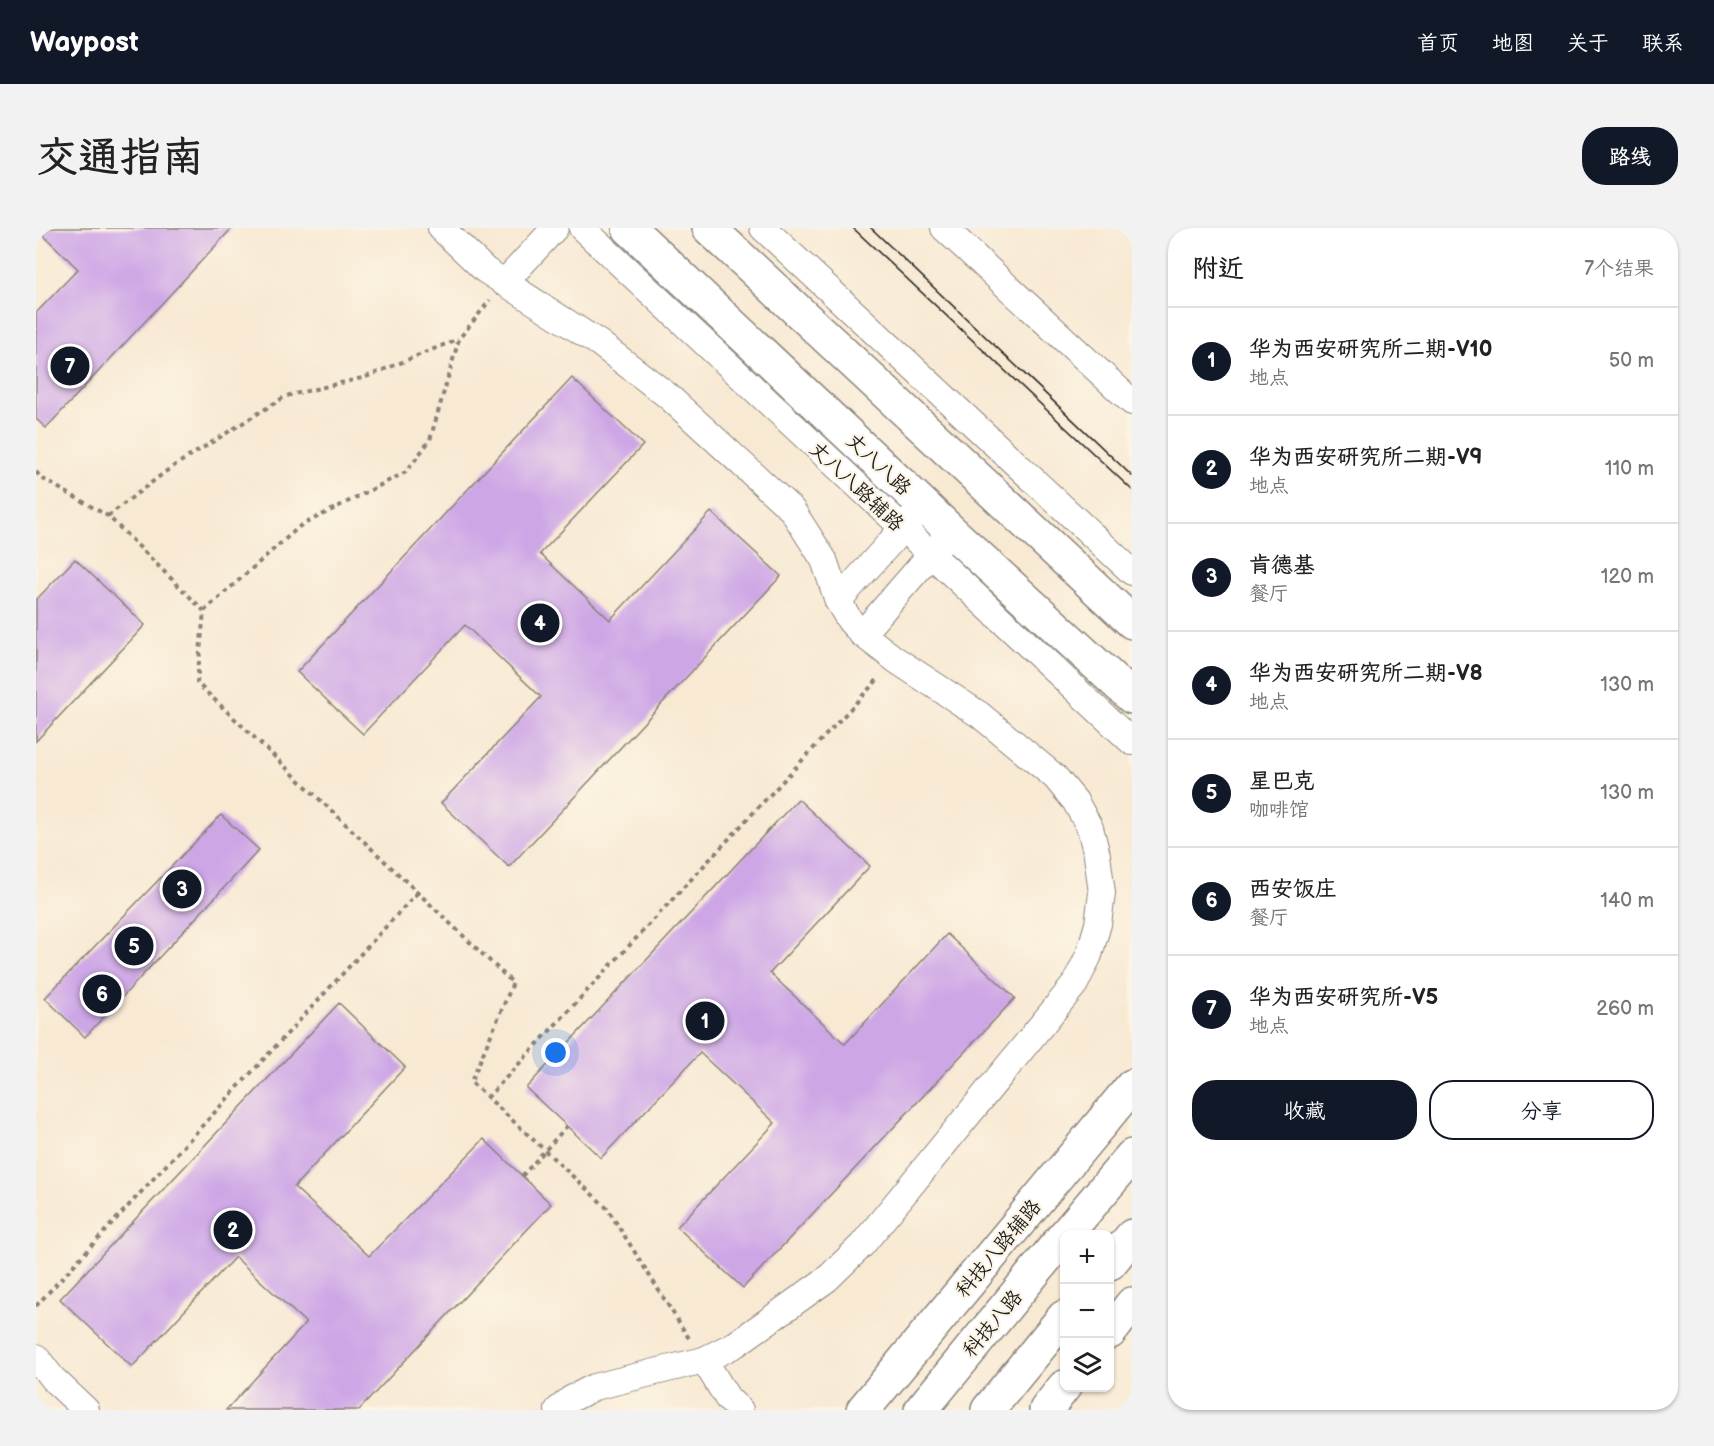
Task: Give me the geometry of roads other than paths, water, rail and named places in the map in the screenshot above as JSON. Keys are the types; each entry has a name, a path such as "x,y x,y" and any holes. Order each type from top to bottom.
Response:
{"main road":[{"name":"丈八八路","path":"629,228 913,518 1132,697"},
{"path":"709,228 1132,622"},
{"name":"科技八路辅路","path":"863,1410 1132,1086"},
{"name":"科技八路","path":"1069,1230 1132,1156"},
{"path":"1114,1258 1132,1236"},
{"name":"科技八路","path":"921,1410 1060,1241"},
{"path":"1114,1327 1132,1304"},
{"path":"988,1410 1060,1323"},
{"path":"1046,1410 1061,1392"}],"street":[{"path":"441,228 485,270 599,343 659,389 792,510 824,560 838,601 850,621 862,634 896,660 980,715 1055,777 1075,801 1090,828 1097,855 1102,893 1098,924 1089,954 1075,984 862,1245 827,1279 736,1344 704,1360 594,1387 571,1399 558,1410"},
{"path":"504,283 555,228"},
{"name":"丈八八路辅路","path":"582,228 913,518"},
{"path":"763,228 1132,572"},
{"path":"944,228 1132,402"},
{"path":"838,601 913,518"},
{"path":"862,634 941,543 1132,742"},
{"path":"36,1357 52,1378 86,1410"},
{"path":"704,1360 728,1399 740,1410"}],"tram line":[{"path":"853,228 1132,490"},
{"path":"871,228 1132,476"}],"place":[{"name":"华为西安研究所-V5","path":"70,366"},
{"name":"华为西安研究所二期-V8","path":"540,623"},
{"name":"肯德基","path":"182,889"},
{"name":"星巴克","path":"134,946"},
{"name":"西安饭庄","path":"102,994"},
{"name":"华为西安研究所二期-V10","path":"705,1021"},
{"name":"华为西安研究所二期-V9","path":"233,1230"}]}
